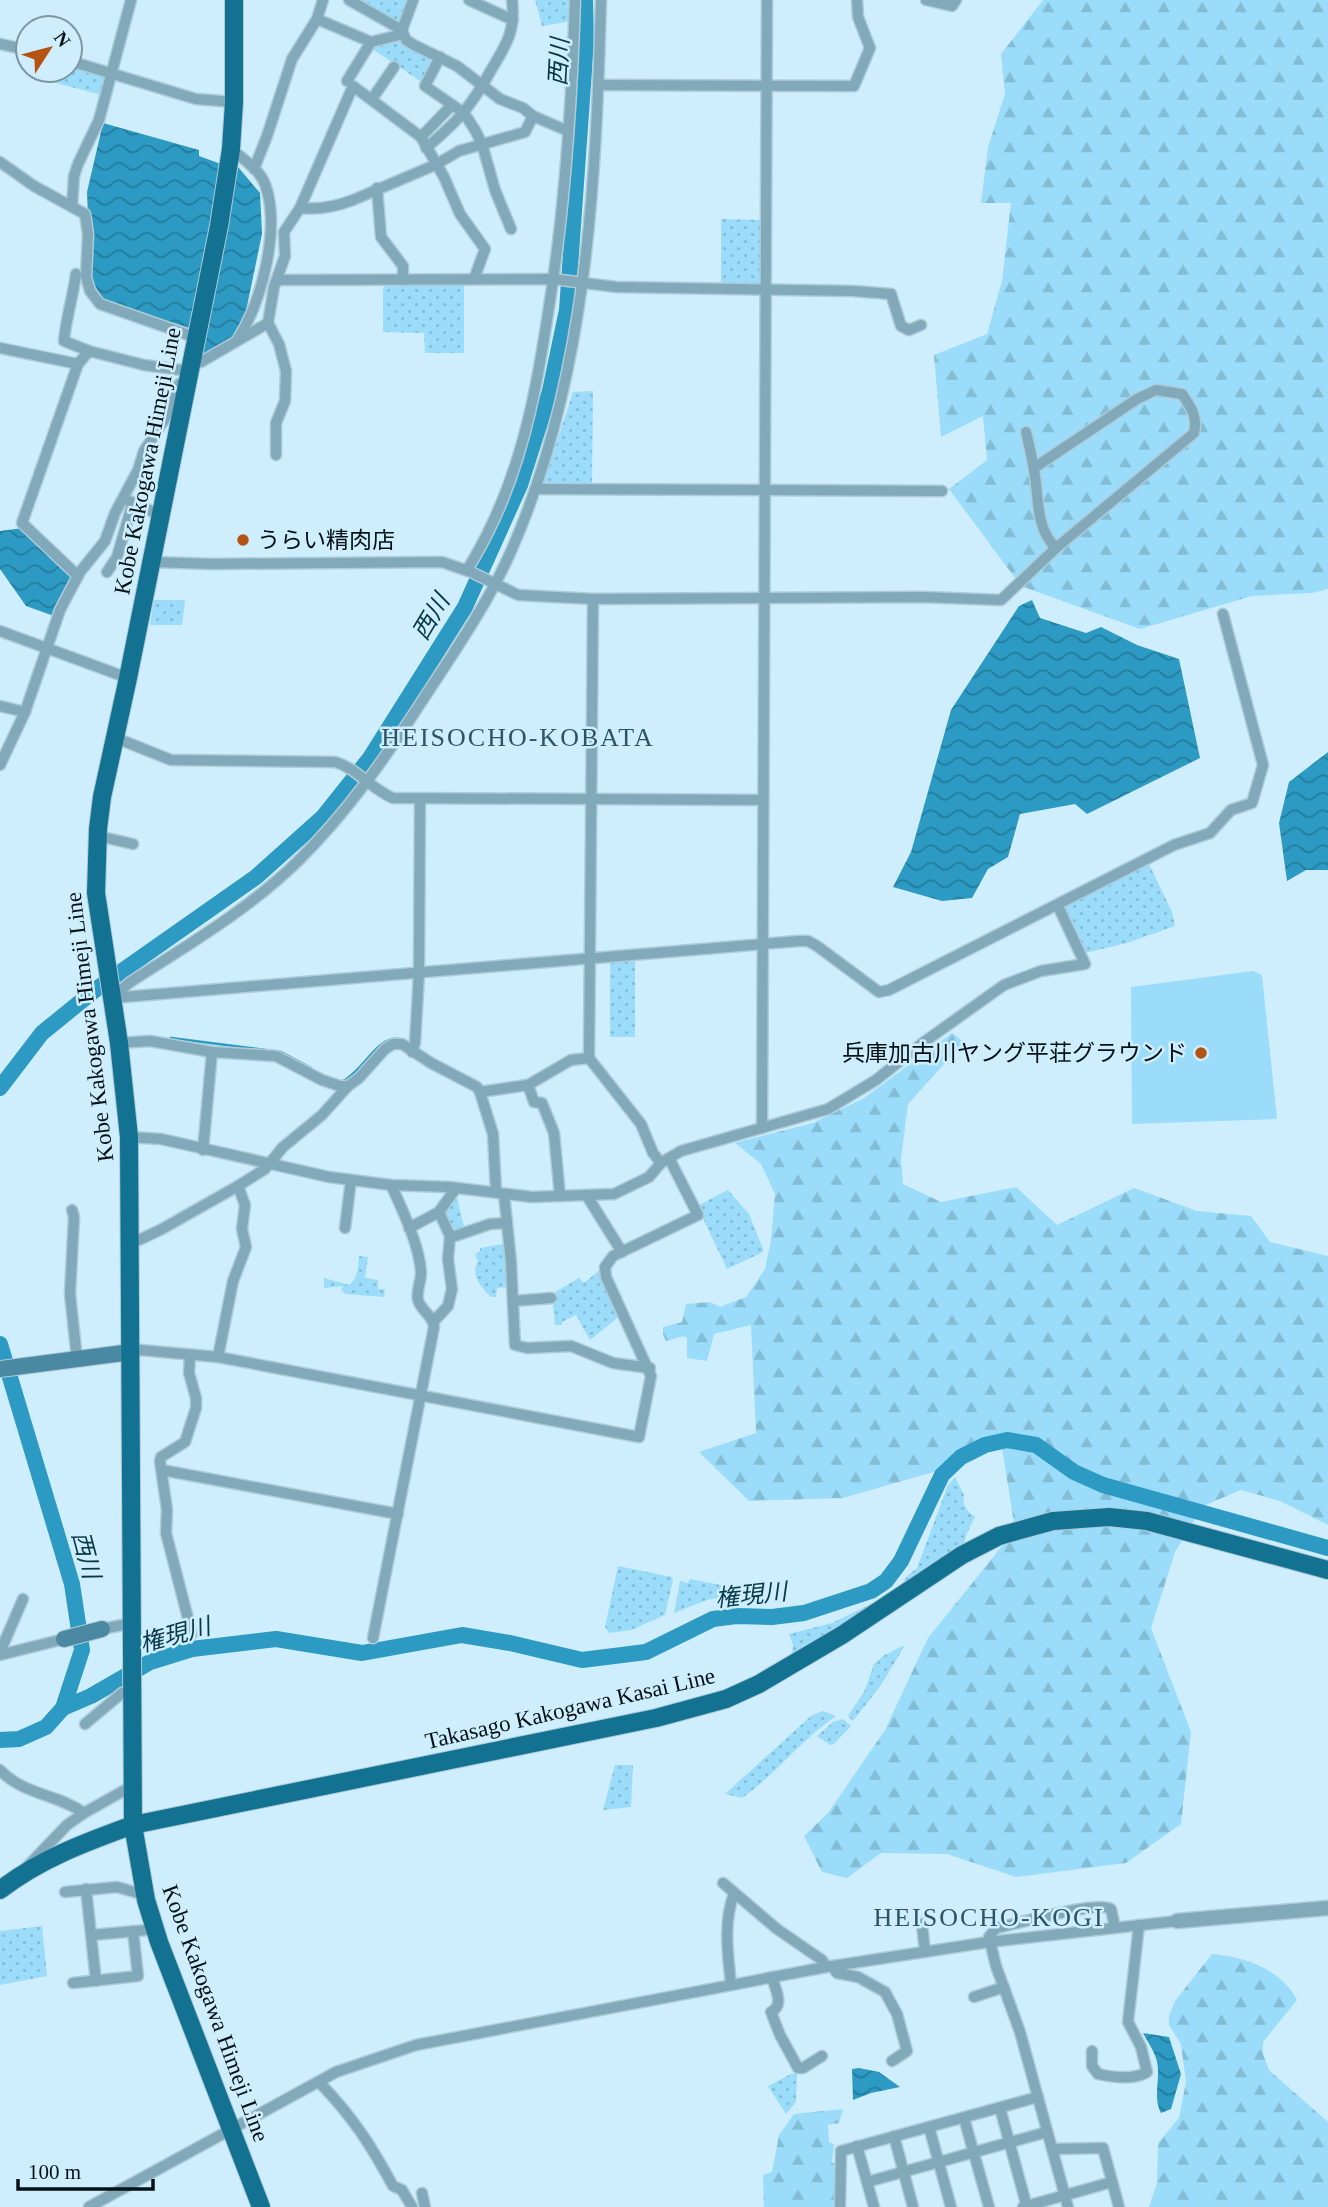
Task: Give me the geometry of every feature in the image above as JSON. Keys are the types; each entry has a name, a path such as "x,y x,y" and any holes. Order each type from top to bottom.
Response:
{"main road":[{"name":"Kobe Kakogawa Himeji Line","path":"234,0 231,149 197,338 187,367 161,517 102,797 96,893 119,1043 129,1137 134,1825 145,1895 159,1942 261,2207"},
{"path":"8,1368 131,1352"},
{"name":"Takasago Kakogawa Kasai Line","path":"0,1891 21,1874 68,1850 134,1825 656,1718 726,1699 801,1661 962,1555 999,1536 1053,1521 1109,1517 1147,1521 1328,1570"},
{"path":"66,1639 100,1629"}],"street":[{"path":"72,206 78,164 99,120 131,0"},
{"path":"254,169 292,59 317,19 323,0"},
{"path":"349,0 403,32"},
{"path":"413,0 403,32 406,40 457,66 499,99 568,131"},
{"path":"469,0 513,20"},
{"path":"423,143 464,113 483,86 502,53 513,20 512,0"},
{"path":"469,571 494,519 527,425 540,367 560,236 575,0"},
{"path":"111,995 245,905 295,864 334,823 368,783 456,648 512,552 536,489 575,344 583,284 598,85 601,0"},
{"path":"762,1128 767,0"},
{"path":"598,85 854,86 870,48 858,17 857,0"},
{"path":"926,0 952,6 956,0"},
{"path":"317,19 371,42 403,32"},
{"path":"347,81 371,42"},
{"path":"440,57 425,86 464,113 482,144 495,190 511,229"},
{"path":"84,65 196,99 234,102"},
{"path":"372,99 394,67"},
{"path":"276,454 276,423 285,401 286,371 279,344 268,323 274,286 285,256 284,232 300,208 353,86 423,143 444,177 460,214 485,249 474,279"},
{"path":"423,143 452,105"},
{"path":"300,208 315,210 339,205 435,165 459,151 525,132 533,116"},
{"path":"231,149 254,169 265,184 270,231 253,312 236,342"},
{"path":"0,162 25,181 85,214 88,234 86,277 90,291 100,304 197,338"},
{"path":"377,188 381,237 403,266 403,280"},
{"path":"76,274 72,303 66,315 64,341 89,351 144,365 187,367 201,362 268,323"},
{"path":"278,280 553,279 616,287 766,288 891,294 901,326 909,330 921,325"},
{"path":"0,348 78,364"},
{"path":"78,576 22,523 78,364 89,351"},
{"path":"107,572 117,557 128,501 144,451 166,417 187,367"},
{"path":"152,562 442,562 469,571 518,595 593,599 923,597 1002,600 1056,548 1194,433 1192,409 1182,394 1156,390 1137,399 1034,468"},
{"path":"1026,432 1042,525 1045,535 1056,548"},
{"path":"536,489 942,491"},
{"path":"0,765 25,712 60,610 78,576 106,541 128,501"},
{"path":"128,501 161,517"},
{"path":"131,1352 140,1350 218,1357 639,1437 650,1388 650,1368 606,1278 605,1267 609,1259 698,1215 665,1160 653,1153 641,1124 589,1058 593,599"},
{"path":"111,995 808,942 879,992 889,990 1174,845 1210,833 1231,810 1252,803 1263,765 1223,614"},
{"path":"0,631 128,678"},
{"path":"0,706 25,712"},
{"path":"116,738 171,760 328,761 346,766 380,793 393,798 763,800"},
{"path":"412,1052 415,1043 419,973 420,799"},
{"path":"98,836 133,844"},
{"path":"129,1137 161,1139 329,1177 391,1185 560,1196 614,1194 649,1177 665,1160 706,1142 828,1109 867,1086 1004,985 1041,971 1085,964 1058,906"},
{"path":"119,1043 150,1041 212,1052 276,1056 322,1080 348,1086"},
{"path":"131,1241 156,1232 238,1186 269,1164 283,1147 322,1115 385,1049 394,1044 402,1044 477,1087 480,1093 493,1134 506,1223 516,1346 571,1346 613,1363 650,1368"},
{"path":"203,1150 212,1052"},
{"path":"480,1093 528,1085 571,1060 589,1058"},
{"path":"528,1085 534,1102 542,1102 554,1133 560,1196"},
{"path":"345,1228 351,1180"},
{"path":"391,1185 409,1228 421,1272 417,1296 420,1306 434,1321"},
{"path":"218,1357 233,1281 246,1247 242,1229 245,1205 238,1186"},
{"path":"409,1228 439,1212 456,1188"},
{"path":"587,1196 622,1252"},
{"path":"72,1210 74,1217 70,1294 77,1359"},
{"path":"373,1638 434,1321 451,1299 450,1236 439,1212"},
{"path":"450,1236 490,1224 506,1223"},
{"path":"513,1301 551,1298"},
{"path":"190,1355 189,1373 196,1408 185,1441 161,1457 167,1510 166,1533 192,1634"},
{"path":"162,1471 398,1514"},
{"path":"0,1653 23,1600"},
{"path":"100,1629 133,1623"},
{"path":"0,1653 66,1639"},
{"path":"85,1724 117,1696 133,1689"},
{"path":"0,1770 30,1791 65,1802 84,1813"},
{"path":"21,1874 50,1841 84,1813 132,1786"},
{"path":"723,1883 788,1938 837,1973 858,1977 885,1992 900,2024 907,2051 892,2061"},
{"path":"65,1892 117,1887 145,1895"},
{"path":"86,1889 96,1980"},
{"path":"731,1985 727,1937 730,1903 734,1894"},
{"path":"1066,2201 1020,2032 989,1942 990,1934 996,1928 1096,1907 1110,1907 1115,1928"},
{"path":"89,2207 336,2072 416,2045 829,1966 989,1942 1177,1921 1328,1908"},
{"path":"922,1924 925,1952"},
{"path":"1091,2050 1093,2066 1098,2074 1131,2077 1147,2072 1141,2047 1128,2022 1139,1925"},
{"path":"92,1935 147,1930"},
{"path":"73,1983 138,1976 133,1931"},
{"path":"772,1977 779,2004 777,2009 771,2012 780,2035 799,2068 822,2056"},
{"path":"974,1997 1004,1987"},
{"path":"320,2082 370,2143 393,2186 402,2190 412,2207"},
{"path":"840,2207 841,2151 1038,2097"},
{"path":"1000,2108 1025,2207 1066,2201 1112,2182"},
{"path":"964,2118 989,2207"},
{"path":"929,2127 951,2207"},
{"path":"867,2182 1047,2132"},
{"path":"894,2136 913,2207"},
{"path":"857,2146 874,2207"},
{"path":"1052,2149 1103,2148 1119,2207"},
{"path":"422,2193 425,2207"}],"green space":[{"path":"411,0 400,25 361,2"},
{"path":"535,0 573,0 571,21 542,26"},
{"path":"1043,0 1328,0 1328,589 1312,593 1252,596 1140,629 1021,586 949,489 987,460 983,416 941,437 934,355 987,334 1002,281 1011,203 981,203 988,147 1005,94 1001,54"},
{"path":"398,38 436,58 423,83 371,48"},
{"path":"84,67 104,73 106,78 102,95 60,84 84,84"},
{"path":"721,219 761,220 761,284 721,284"},
{"path":"387,283 464,283 464,353 425,353 424,333 383,332 383,289"},
{"path":"593,391 592,484 588,487 543,485 573,392"},
{"path":"154,600 185,600 182,625 150,625"},
{"path":"1148,862 1172,912 1175,926 1127,943 1085,953 1062,907"},
{"path":"635,959 635,1037 610,1037 610,961"},
{"name":"兵庫加古川ヤング平荘グラウンド","path":"1253,971 1262,975 1277,1119 1132,1124 1131,987"},
{"path":"952,1033 964,1042 908,1104 901,1159 903,1184 941,1202 1016,1187 1057,1225 1134,1188 1197,1211 1251,1216 1270,1242 1328,1256 1328,1525 1280,1501 1241,1490 1203,1506 1175,1552 1151,1628 1191,1732 1181,1824 1126,1863 1016,1877 947,1854 881,1853 847,1878 822,1872 804,1836 828,1813 885,1730 928,1638 1015,1530 1002,1447 951,1467 843,1498 749,1501 699,1452 756,1433 751,1325 714,1334 707,1361 687,1358 687,1338 684,1336 666,1341 663,1327 682,1322 686,1304 710,1302 720,1307 746,1297 765,1269 771,1240 775,1194 761,1164 735,1143 813,1123 864,1098"},
{"path":"728,1190 749,1214 763,1252 727,1269 697,1206"},
{"path":"456,1194 465,1231 456,1235 442,1213"},
{"path":"508,1243 509,1287 497,1288 496,1297 491,1297 476,1276 478,1262 475,1254 480,1248"},
{"path":"359,1256 368,1257 365,1278 378,1280 378,1289 385,1289 384,1297 346,1294 341,1290 343,1286 324,1288 324,1278 349,1285 357,1272"},
{"path":"600,1270 621,1315 590,1340 576,1315 562,1322 562,1325 555,1325 552,1294 579,1278 584,1283"},
{"path":"955,1477 964,1495 966,1508 975,1517 963,1548 900,1588 907,1576 917,1568 948,1485"},
{"path":"618,1566 672,1577 665,1615 631,1630 609,1633 605,1627"},
{"path":"690,1579 736,1588 737,1594 707,1600 674,1613 680,1581 688,1583"},
{"path":"873,1603 877,1604 791,1662 793,1645 789,1634 832,1623"},
{"path":"904,1647 881,1685 853,1721 848,1716 865,1690 874,1664"},
{"path":"823,1711 836,1716 754,1789 742,1798 725,1794 812,1715"},
{"path":"843,1719 851,1726 834,1744 830,1745 817,1736 833,1722"},
{"path":"615,1765 633,1765 631,1807 603,1810"},
{"path":"42,1926 47,1976 0,1985 0,1931"},
{"path":"1212,1954 1261,1966 1282,1980 1297,2000 1263,2042 1263,2054 1269,2070 1328,2122 1328,2207 1149,2207 1157,2183 1158,2143 1179,2118 1186,2082 1181,2044 1169,2025 1169,2016 1175,2001"},
{"path":"797,2073 796,2102 786,2114 768,2086"},
{"path":"843,2109 839,2123 828,2125 829,2142 834,2144 832,2163 837,2164 835,2207 764,2207 763,2175 772,2172 779,2135 794,2114"}],"water":[{"path":"103,123 199,150 199,156 221,164 193,329 105,302 93,283 87,192"},
{"path":"238,167 260,193 262,234 246,311 232,341 200,356"},
{"path":"23,528 73,578 54,616 26,606 0,569 0,531"},
{"path":"1032,600 1040,618 1086,633 1101,627 1137,645 1179,659 1200,758 1087,814 1075,804 1020,814 1008,857 988,869 972,898 942,901 893,887 911,852 951,710 1019,606"},
{"path":"1328,752 1328,870 1306,870 1287,881 1279,823 1289,782"},
{"path":"1143,2033 1169,2037 1181,2074 1171,2109 1161,2113 1157,2100 1158,2065"},
{"path":"852,2069 879,2072 900,2087 853,2100"}],"waterway":[{"name":"西川","path":"0,1088 42,1033 95,990 256,877 323,817 370,758 465,607 520,485 550,391 567,310 586,42 585,0"},
{"path":"171,1038 281,1052 311,1068"},
{"path":"343,1081 377,1048 391,1039 398,1039"},
{"name":"西川","path":"0,1344 72,1584 82,1650 63,1708 46,1727 19,1739 0,1740"},
{"name":"権現川","path":"63,1708 91,1696 150,1662 192,1649 276,1639 362,1653 462,1635 582,1660 646,1652 713,1619 804,1613 871,1591 886,1581 901,1561 942,1475 961,1457 985,1445 1007,1440 1036,1445 1074,1472 1103,1485 1328,1548"}],"place":[{"name":"うらい精肉店","path":"243,540"},
{"name":"兵庫加古川ヤング平荘グラウンド","path":"1201,1053"}],"district":[{"name":"HEISOCHO-KOBATA","path":"518,737"},
{"name":"HEISOCHO-KOGI","path":"989,1917"}]}
